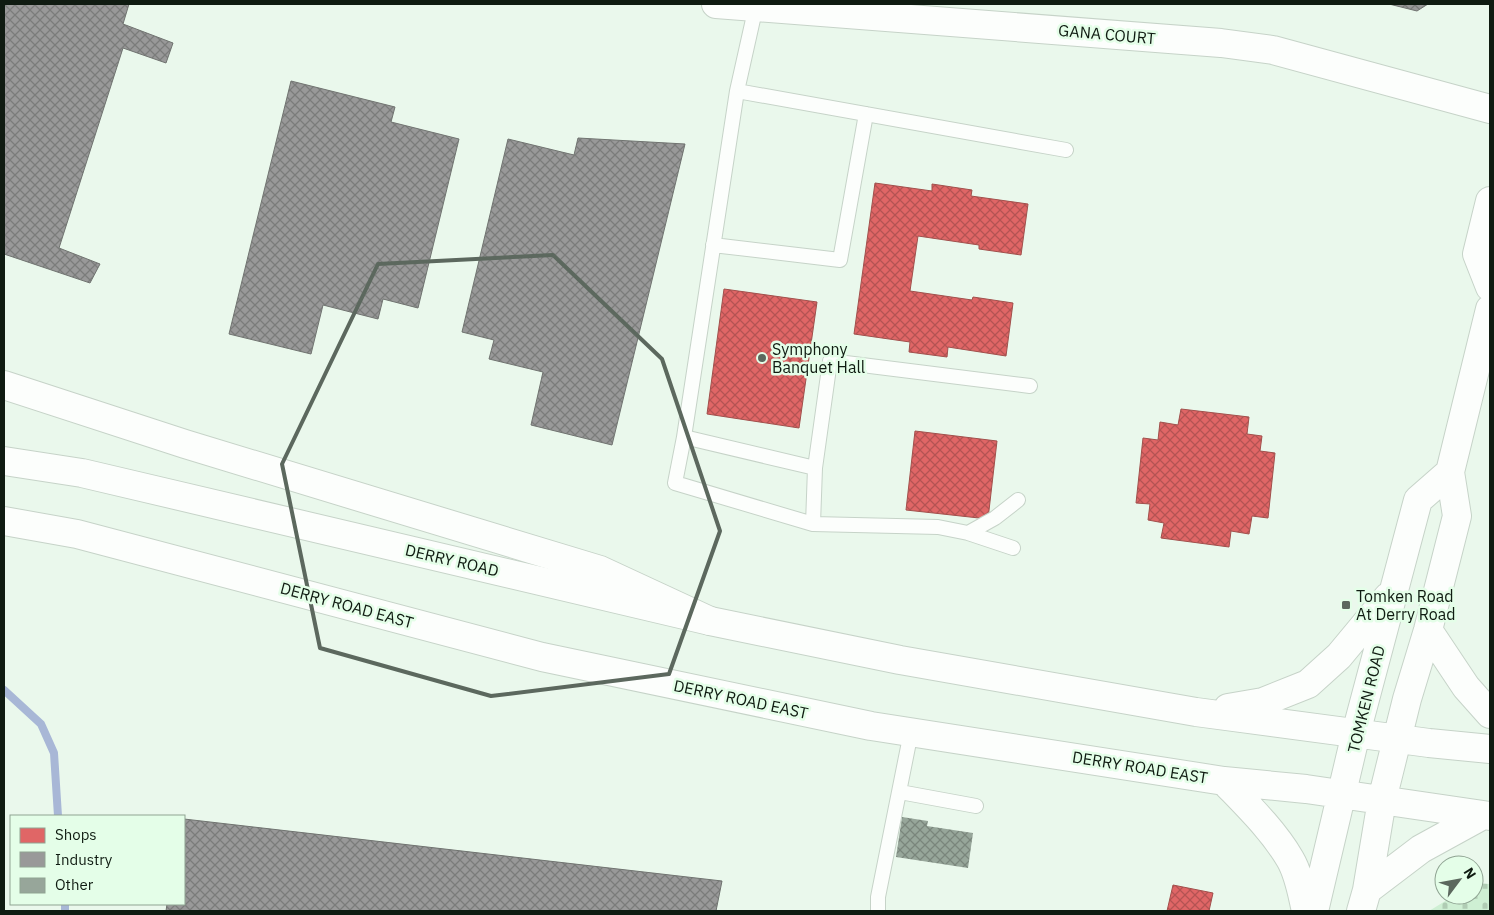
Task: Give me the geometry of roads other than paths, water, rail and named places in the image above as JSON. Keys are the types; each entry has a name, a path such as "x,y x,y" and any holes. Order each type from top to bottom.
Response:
{"main road":[{"name":"GANA COURT","path":"716,4 1221,43 1273,50 1490,109"},
{"path":"1490,201 1477,254 1490,287"},
{"path":"1364,901 1382,800 1457,516 1450,472 1490,309"},
{"path":"4,385 185,444 600,570 710,621"},
{"name":"DERRY ROAD","path":"4,460 82,473 710,621 900,660 1196,712"},
{"name":"TOMKEN ROAD","path":"1314,911 1356,734 1418,500 1450,472"},
{"name":"DERRY ROAD EAST","path":"4,521 77,534 542,657 871,726 1224,781 1342,794 1487,815"},
{"path":"1196,712 1263,702 1308,684 1339,656 1394,590"},
{"path":"1428,630 1466,687 1490,714"},
{"path":"1196,712 1356,734 1490,749"},
{"path":"1224,781 1252,809 1290,860 1300,886 1306,911"},
{"path":"1364,901 1421,849 1487,815"}],"lane":[{"path":"756,6 737,91 684,437 675,484 813,524 938,527 968,533 1013,548"},
{"path":"737,91 1066,150"},
{"path":"713,245 840,260 866,114"},
{"path":"813,524 815,468 830,361 1030,386"},
{"path":"684,437 815,468"},
{"path":"968,533 995,518 1018,500"},
{"path":"878,911 878,897 912,732"},
{"path":"900,792 976,806"}],"waterway":[{"path":"4,690 41,724 54,753 58,815"},
{"path":"65,905 65,911"}],"place":[{"name":"Symphony Banquet Hall","path":"762,358"},
{"name":"Tomken Road At Derry Road","path":"1346,605"}]}
